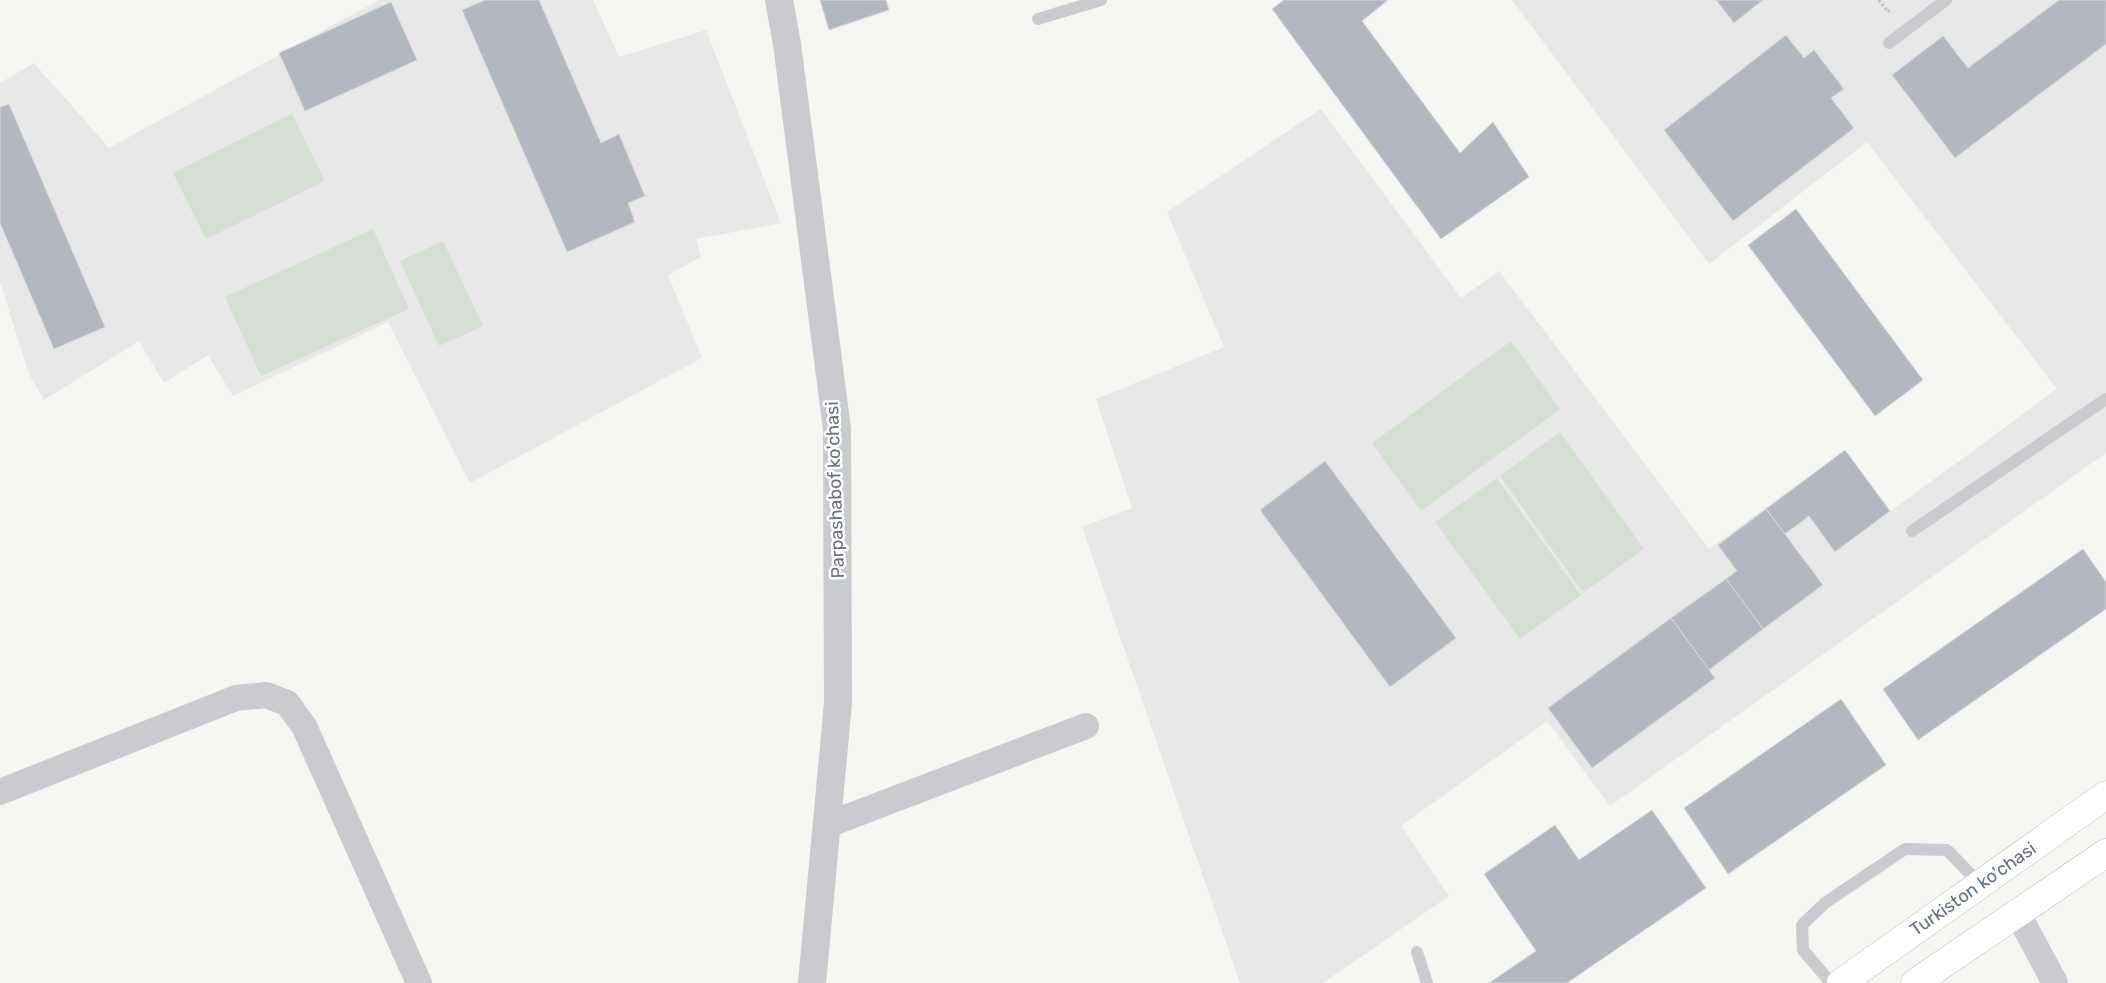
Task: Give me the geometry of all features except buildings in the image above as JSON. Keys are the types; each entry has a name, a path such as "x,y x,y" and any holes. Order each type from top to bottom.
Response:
{"main road":[{"name":"Turkiston ko'chasi","path":"1841,983 2106,795"},
{"path":"1914,983 2106,853"}],"street":[{"name":"Parpashabof ko'chasi","path":"779,0 788,54 838,429 838,703 812,983"},
{"path":"0,792 236,698 266,695 287,704 304,726 419,983"},
{"path":"827,825 1086,726"},
{"path":"2018,912 2055,983"}],"lane":[{"path":"1038,19 1101,0"},
{"path":"1889,43 1946,0"},
{"path":"1912,531 2106,399"},
{"path":"1830,983 1803,950 1802,925 1825,903 1905,849 1947,850 1980,884"},
{"path":"1418,952 1427,983"}],"path":[{"path":"1879,0 1888,12 1896,6"}],"shaded area":[{"path":"379,0 593,0 619,57 706,30 781,223 696,239 701,257 668,275 702,358 470,483 388,322 233,396 208,355 164,383 139,341 44,400 29,374 0,282 0,83 34,63 109,148"},
{"path":"1512,0 2106,0 2106,453 1610,806 1547,721 1401,826 1449,896 1323,983 1240,983 1082,527 1132,508 1096,399 1224,347 1167,212 1321,109 1461,298 1499,271 1709,549 1845,450 1891,511 2057,389 1867,142 1709,264"},
{"path":"292,114 325,181 206,239 173,173"},
{"path":"373,229 409,309 261,376 225,297"},
{"path":"443,241 483,326 439,346 400,261"},
{"path":"1511,341 1560,409 1421,511 1372,443"},
{"path":"1560,432 1644,549 1583,593 1500,476"},
{"path":"1497,478 1581,595 1520,639 1435,522"}]}
